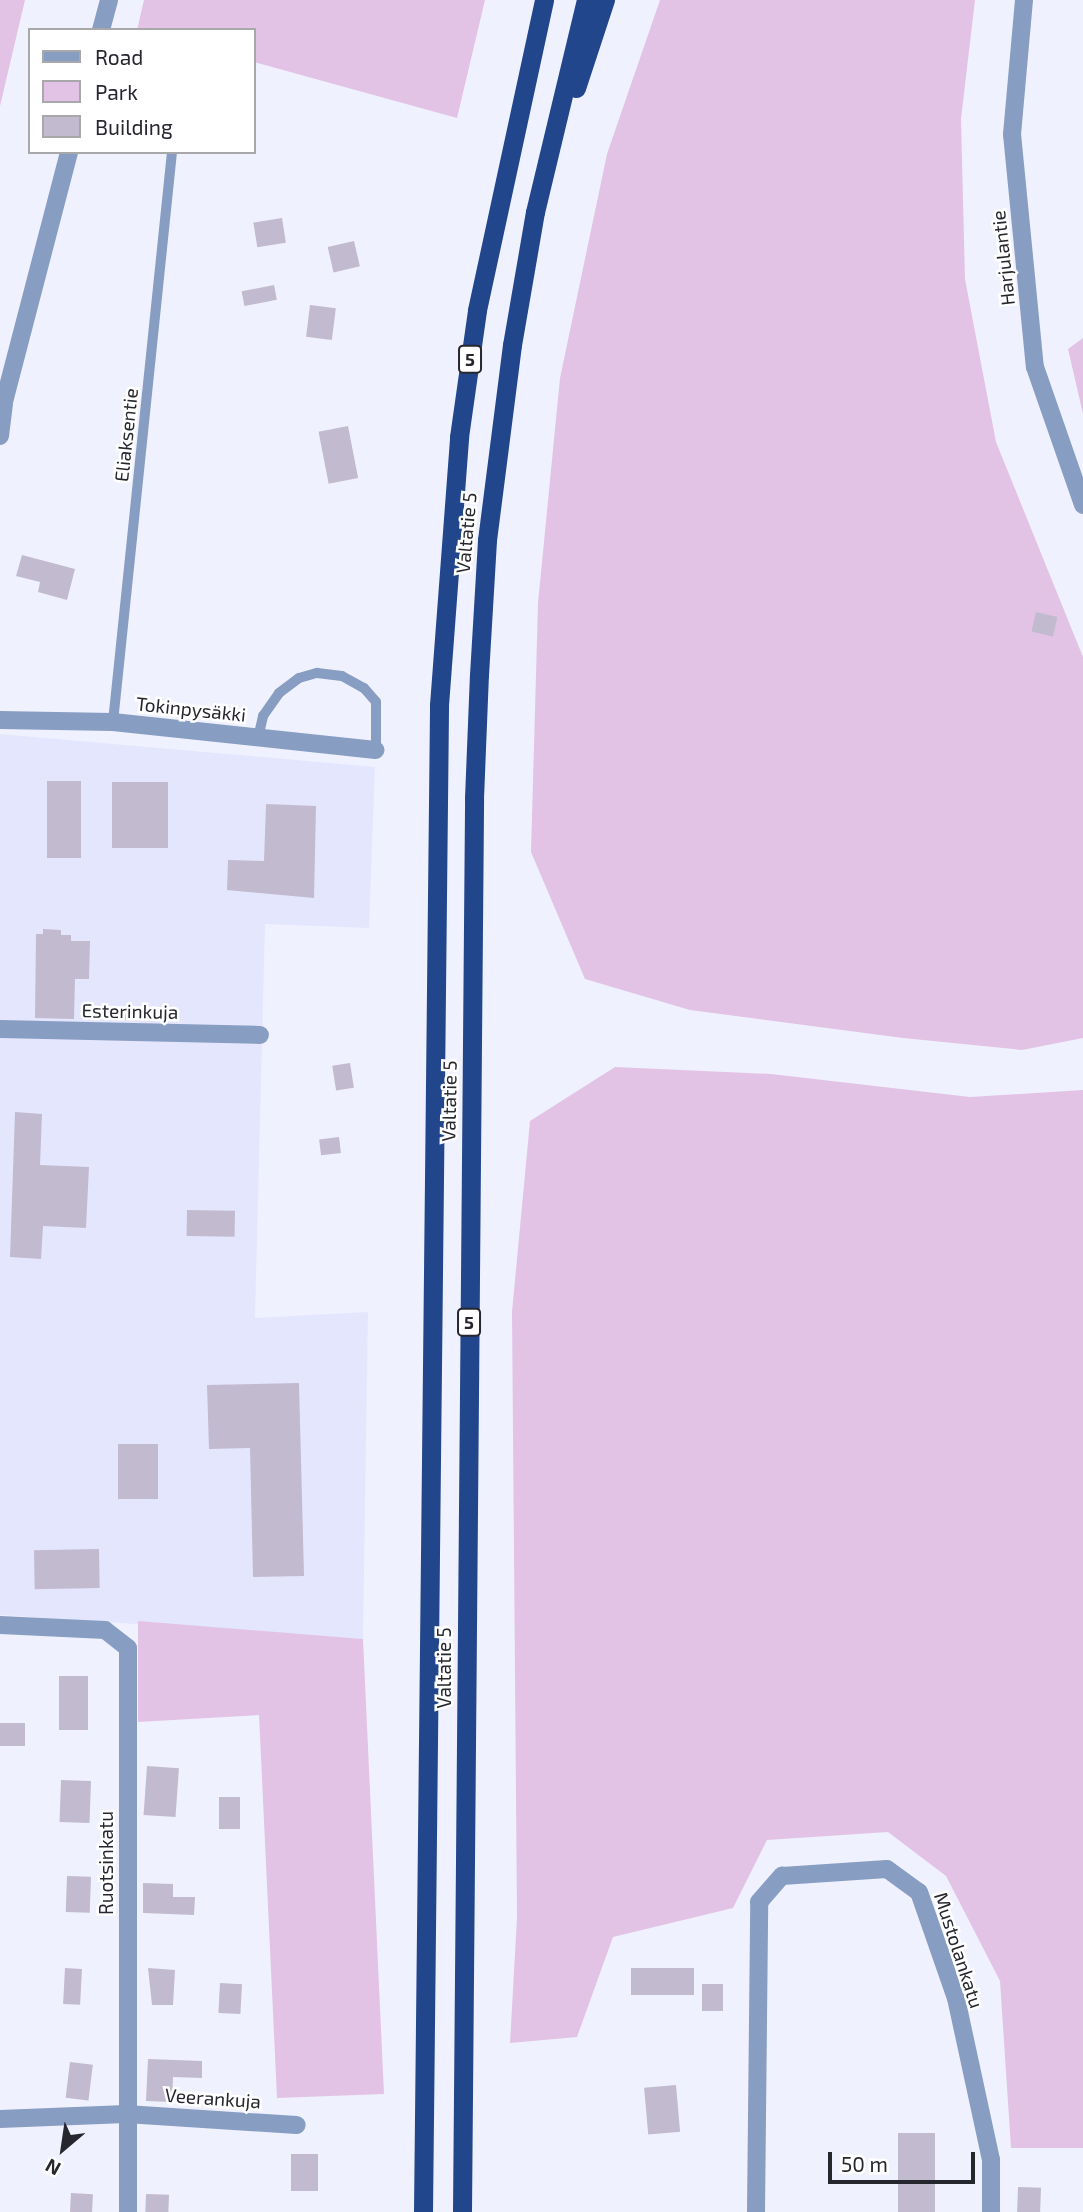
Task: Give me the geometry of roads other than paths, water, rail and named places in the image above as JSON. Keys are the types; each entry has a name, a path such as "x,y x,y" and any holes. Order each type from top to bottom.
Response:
{"highway":[{"path":"502,182 530,0"},
{"name":"Valtatie 5","path":"422,2212 439,705 459,437 502,182 544,0"},
{"name":"Valtatie 5","path":"462,2212 474,798 495,460 535,212 586,0"},
{"path":"535,212 605,0"}],"street":[{"path":"102,28 109,0"},
{"name":"Harjulantie","path":"1024,0 1012,134 1035,367 1083,505"},
{"path":"0,436 5,398 68,154"},
{"name":"Tokinpysäkki","path":"0,720 113,722 376,750"},
{"name":"Esterinkuja","path":"0,1029 260,1035"},
{"name":"Ruotsinkatu","path":"0,1625 105,1630 128,1648 128,2212"},
{"name":"Mustolankatu","path":"756,2212 759,1902 782,1876 887,1869 919,1892 956,1998 991,2160 991,2212"},
{"name":"Veerankuja","path":"0,2119 126,2114 297,2125"}],"lane":[{"name":"Eliaksentie","path":"113,722 172,154"},
{"path":"258,738 262,716 279,693 299,678 317,673 342,676 364,688 376,702 376,750"}]}
